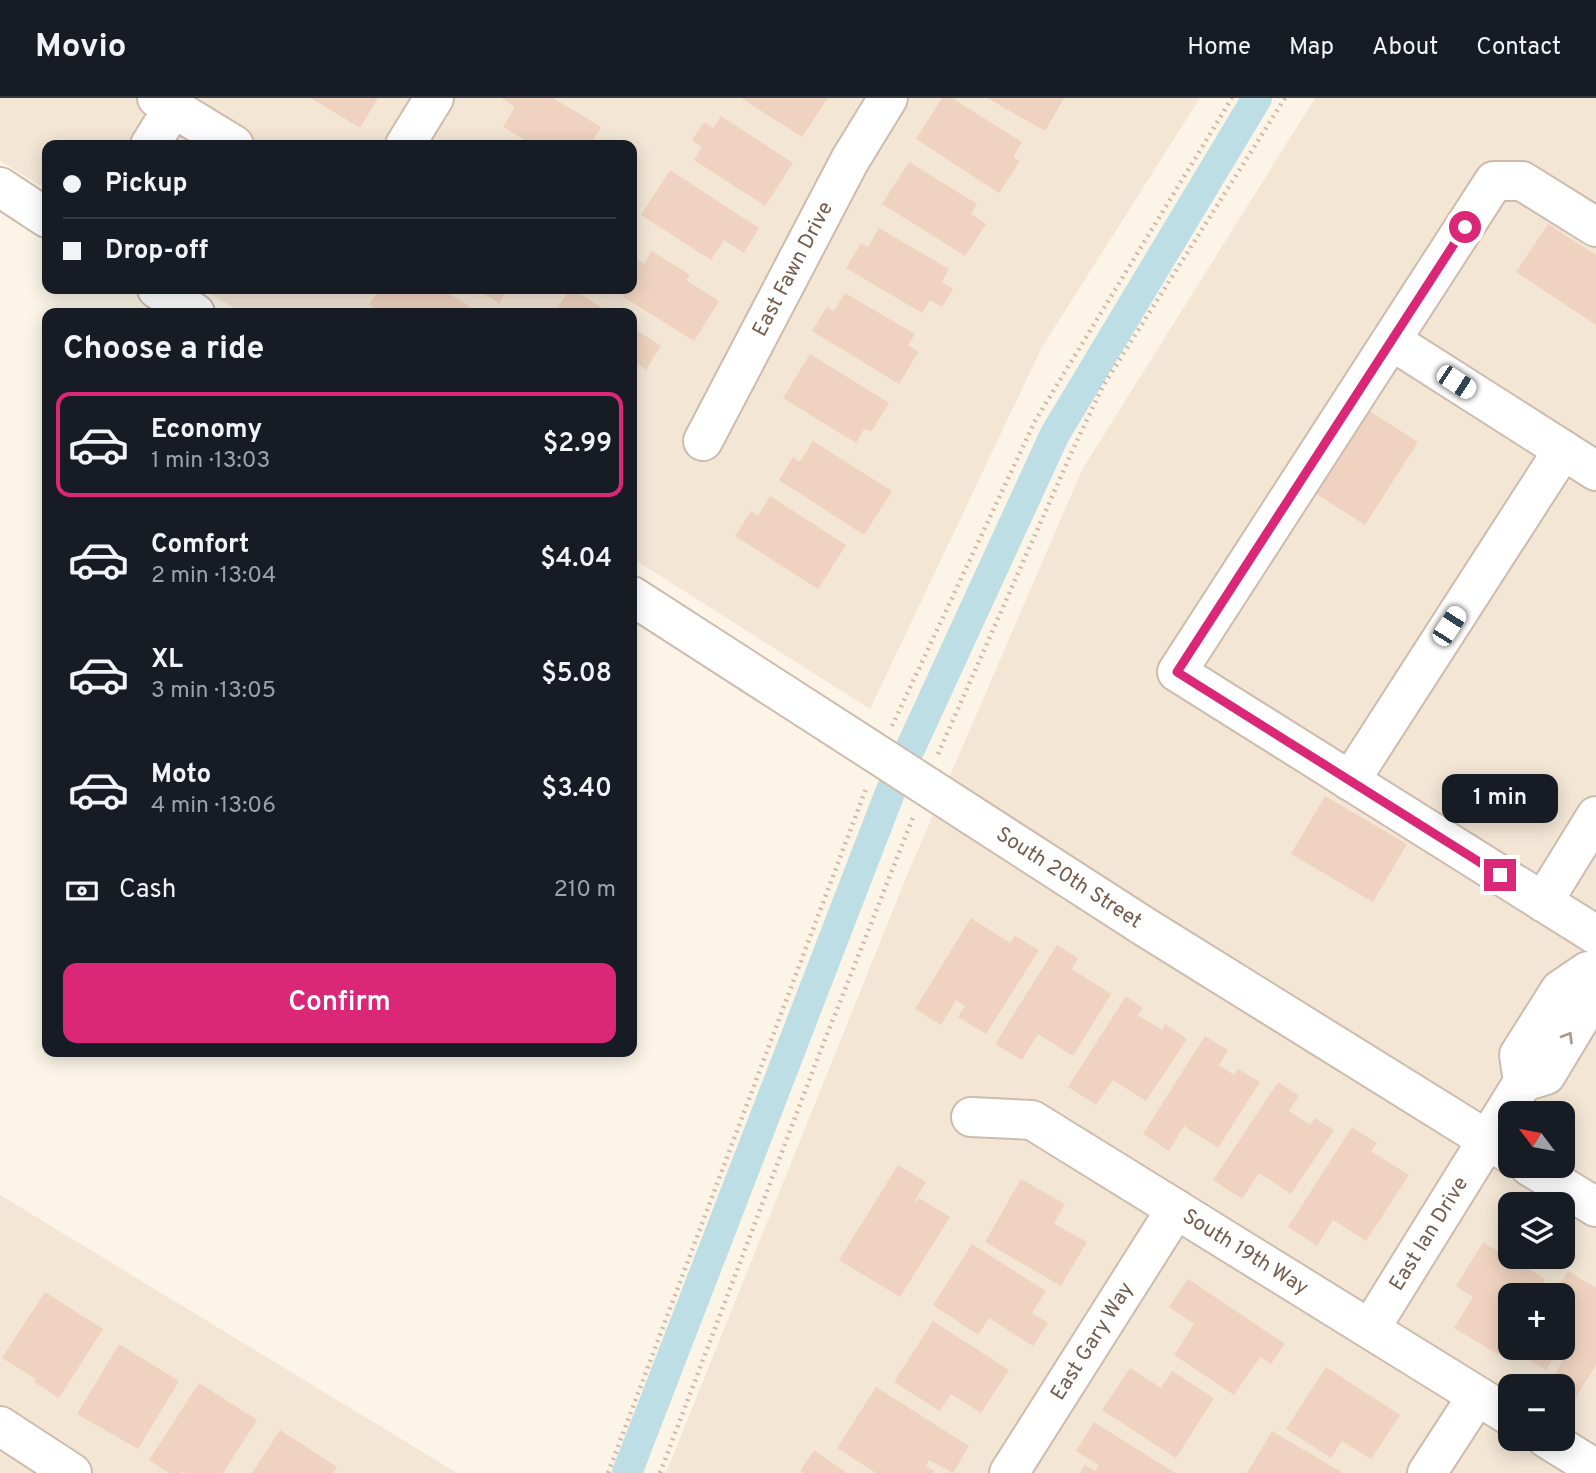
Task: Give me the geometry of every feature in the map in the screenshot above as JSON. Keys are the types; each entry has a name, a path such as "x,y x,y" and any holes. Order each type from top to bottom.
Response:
{"street":[{"path":"408,140 434,98"},
{"name":"East Fawn Drive","path":"703,441 850,160 888,98"},
{"path":"152,140 165,103 214,140"},
{"path":"1596,228 1522,181 1494,181 1177,672 1596,935"},
{"path":"0,187 42,215"},
{"path":"165,294 187,308"},
{"path":"1392,341 1596,471"},
{"path":"1350,781 1563,450"},
{"name":"South 20th Street","path":"637,599 1133,920 1498,1146"},
{"path":"1543,902 1596,816"},
{"name":"East Ian Drive","path":"1515,1101 1522,1082 1546,1075 1587,1007 1592,965"},
{"name":"South 19th Way","path":"971,1117 1032,1120 1498,1409"},
{"name":"East Ian Drive","path":"1370,1329 1498,1148"},
{"path":"1549,1178 1596,1207"},
{"name":"East Gary Way","path":"1009,1473 1176,1209"},
{"path":"1427,1473 1477,1396"},
{"path":"0,1426 72,1473"},
{"path":"1567,1451 1596,1469"}],"shaded area":[{"path":"0,98 1200,98 1042,347 870,709 637,561 637,308 234,308 211,294 637,294 637,140 42,140 42,187 0,161"},
{"path":"1315,98 1596,98 1596,1473 666,1473 908,873 1082,470"},
{"path":"0,1195 457,1473 0,1473"}],"building":[{"path":"311,98 378,98 360,128"},
{"path":"501,98 553,98 601,127 593,140 525,140 503,127 515,107"},
{"path":"741,98 828,98 802,137"},
{"path":"942,98 952,98 1022,142 1013,157 1020,161 999,193 916,139"},
{"path":"987,98 1064,98 1045,131"},
{"path":"721,116 793,163 765,206 694,160 702,147 692,140 704,122 713,128"},
{"path":"909,162 977,204 971,214 986,224 965,256 882,204"},
{"path":"670,170 759,228 744,253 724,240 711,260 641,215"},
{"path":"1548,224 1596,255 1596,325 1516,272"},
{"path":"879,228 949,269 942,282 953,289 942,307 930,300 922,313 846,268 861,243 868,247"},
{"path":"652,251 690,275 686,280 719,301 694,341 622,296 637,294 637,259 644,264"},
{"path":"845,293 915,334 908,345 918,352 899,384 812,331 827,307 834,311"},
{"path":"376,294 449,294 469,306 374,308 369,305"},
{"path":"484,294 505,294 499,303"},
{"path":"567,294 581,294 602,308 557,308"},
{"path":"637,330 661,346 646,370 637,364"},
{"path":"810,354 889,403 871,432 864,429 856,443 783,398"},
{"path":"1368,410 1418,442 1365,525 1315,493"},
{"path":"813,441 892,491 864,535 779,480 793,457 800,462"},
{"path":"770,496 846,545 818,589 735,536 751,511 758,516"},
{"path":"1325,796 1407,844 1373,902 1291,854"},
{"path":"971,918 1010,943 1015,936 1039,950 986,1034 958,1017 965,1006 956,1000 941,1025 915,1009"},
{"path":"1057,945 1078,958 1072,969 1111,994 1073,1056 1038,1034 1022,1060 995,1044"},
{"path":"1126,996 1143,1008 1138,1015 1162,1030 1165,1024 1187,1039 1146,1101 1113,1080 1096,1105 1068,1087"},
{"path":"1205,1036 1228,1050 1219,1065 1234,1075 1238,1069 1260,1082 1218,1148 1184,1126 1169,1151 1143,1134"},
{"path":"1278,1082 1299,1096 1289,1111 1310,1125 1315,1118 1334,1130 1291,1194 1259,1173 1242,1199 1213,1180"},
{"path":"1352,1127 1377,1143 1371,1151 1409,1175 1366,1241 1333,1220 1317,1246 1288,1227"},
{"path":"898,1165 926,1182 915,1200 917,1202 919,1198 950,1217 900,1297 839,1260"},
{"path":"1021,1179 1065,1204 1054,1224 1087,1242 1061,1286 985,1242"},
{"path":"1483,1242 1498,1251 1498,1269 1528,1269 1545,1279 1543,1283 1498,1283 1498,1354 1454,1328 1473,1297 1456,1286"},
{"path":"972,1244 1046,1291 1032,1313 1048,1323 1033,1346 989,1318 978,1335 933,1305"},
{"path":"1568,1271 1596,1288 1596,1365 1575,1399 1575,1374 1555,1374 1563,1360 1575,1360 1575,1283 1560,1283"},
{"path":"1188,1279 1285,1344 1271,1364 1260,1357 1234,1395 1174,1355 1194,1324 1169,1307"},
{"path":"45,1292 103,1329 59,1398 34,1382 36,1379 2,1358"},
{"path":"933,1321 1009,1370 981,1413 951,1394 940,1411 894,1382"},
{"path":"119,1344 179,1381 138,1449 77,1414"},
{"path":"1530,1360 1552,1360 1546,1370"},
{"path":"1326,1367 1400,1415 1371,1459 1342,1441 1331,1458 1286,1429"},
{"path":"1130,1368 1161,1388 1172,1371 1214,1398 1176,1458 1102,1410"},
{"path":"199,1383 257,1420 223,1473 169,1473 149,1460"},
{"path":"876,1387 969,1446 953,1473 929,1460 926,1466 935,1471 933,1473 876,1473 837,1448"},
{"path":"1094,1422 1175,1473 1080,1473 1085,1465 1095,1471 1099,1465 1076,1451"},
{"path":"280,1430 337,1467 333,1473 252,1473"},
{"path":"1272,1431 1343,1473 1247,1473"},
{"path":"814,1450 847,1473 800,1471"}],"waterway":[{"path":"910,749 1055,434 1257,98"},
{"path":"627,1473 891,790"}],"route":[{"path":"1465,227 1177,672 1500,875"}]}
